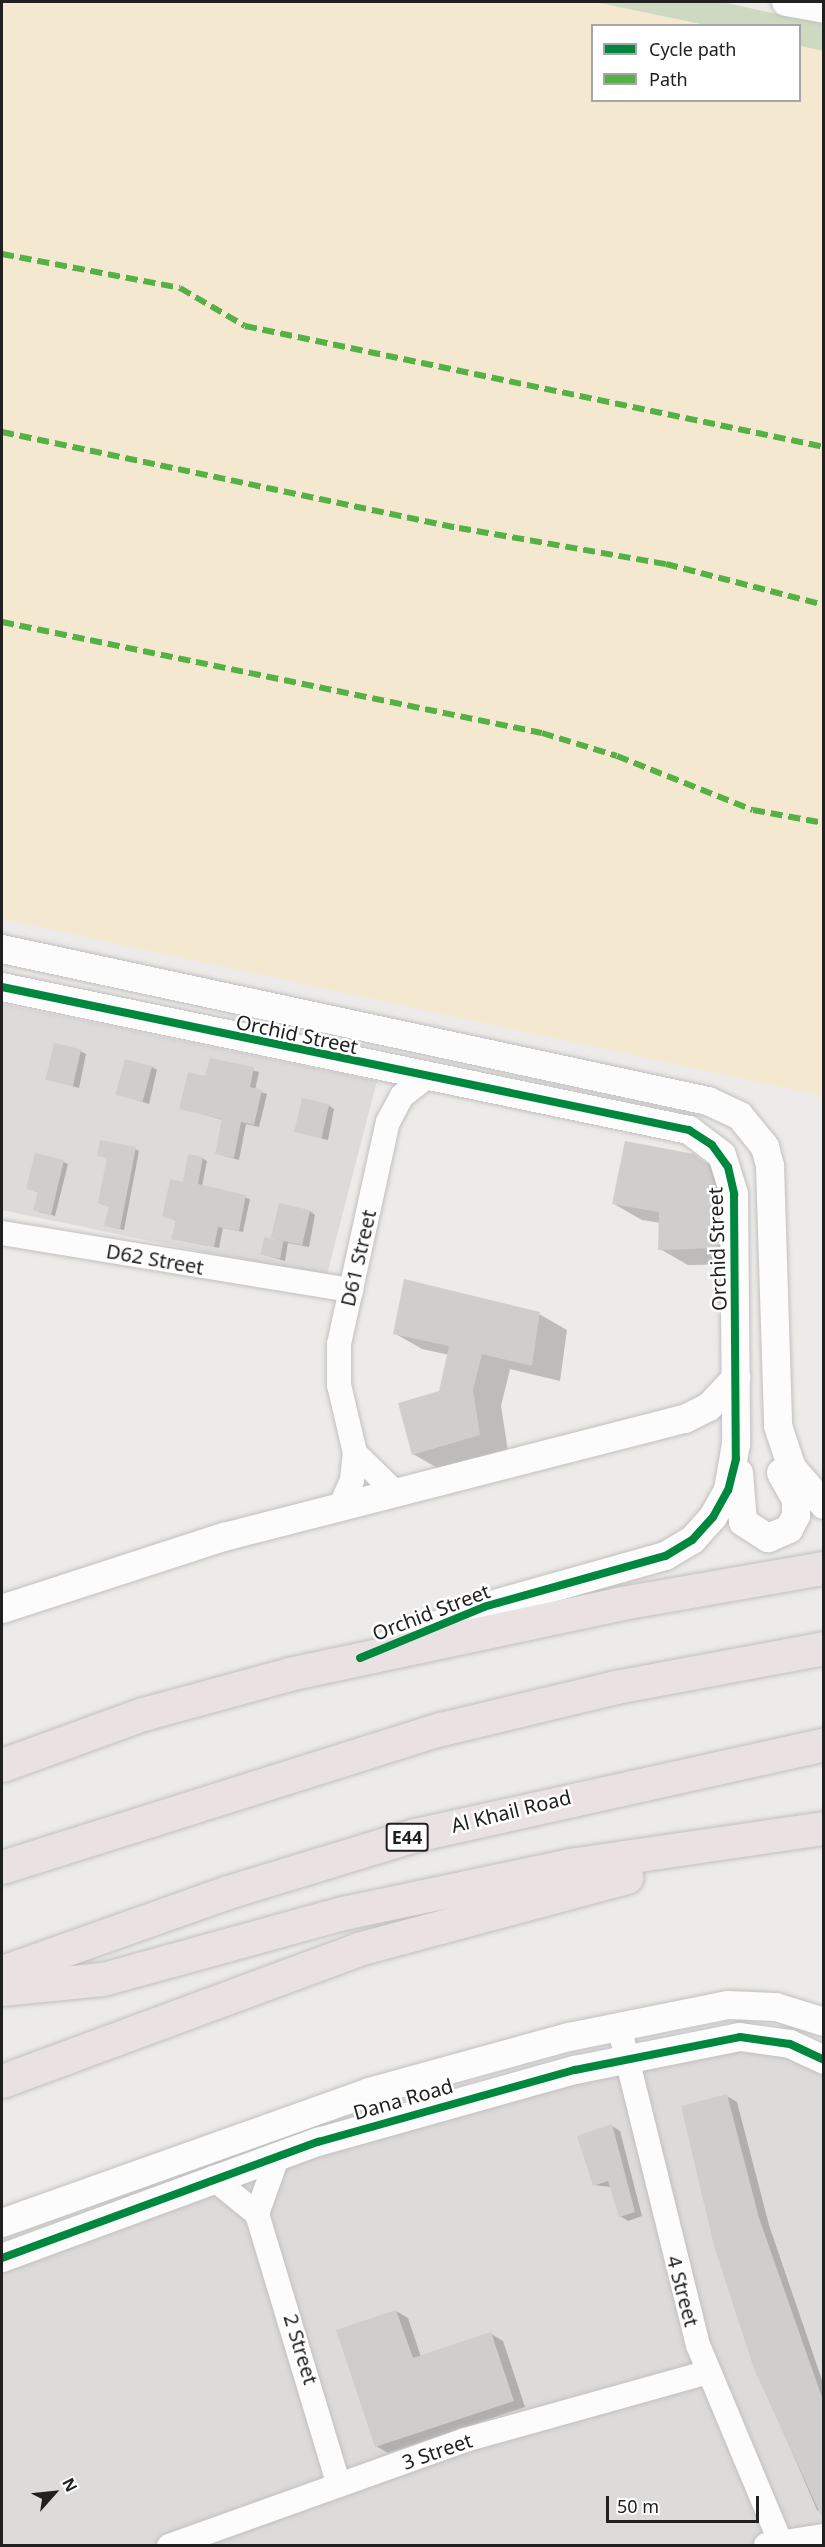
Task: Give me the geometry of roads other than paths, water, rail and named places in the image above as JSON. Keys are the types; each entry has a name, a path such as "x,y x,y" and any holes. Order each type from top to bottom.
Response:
{"highway":[{"path":"2,1765 165,1708 360,1658 824,1568"},
{"path":"2,1867 441,1729 616,1687 824,1648"},
{"name":"Al Khail Road","path":"2,1972 228,1892 415,1835 824,1744"},
{"path":"2,1989 103,1979 428,1893 624,1856 737,1842 824,1828"},
{"path":"2,2081 358,1948 565,1890 671,1868 737,1842"}],"street":[{"path":"786,2 824,9"},
{"name":"Orchid Street","path":"2,949 708,1101 741,1116 760,1138 770,1166 773,1399 792,1468 824,1505"},
{"path":"2,987 23,976 81,985 111,974"},
{"name":"Orchid Street","path":"2,987 425,1078 689,1130 712,1145 732,1180 736,1444 733,1475 722,1504 679,1548 441,1621 360,1658"},
{"name":"D61 Street","path":"341,1505 352,1480 355,1453 338,1365 349,1299 388,1122 402,1096 425,1078"},
{"name":"D62 Street","path":"5,1231 299,1286 349,1299"},
{"path":"2,1610 341,1505 685,1419 719,1399 736,1378"},
{"path":"736,1444 743,1522 760,1537 783,1534 797,1508 772,1452 773,1399"},
{"path":"355,1453 394,1491"},
{"name":"Dana Road","path":"2,2223 369,2092 619,2026 728,2005 776,2007 824,2022"},
{"name":"4 Street","path":"619,2026 685,2301 709,2372 776,2544"},
{"name":"Dana Road","path":"2,2258 278,2155 489,2092 627,2059 754,2037 790,2044 824,2060"},
{"path":"213,2178 257,2214 278,2155"},
{"name":"2 Street","path":"257,2214 339,2485"},
{"name":"3 Street","path":"169,2546 465,2440 709,2372"},
{"path":"776,2544 824,2536"}]}
